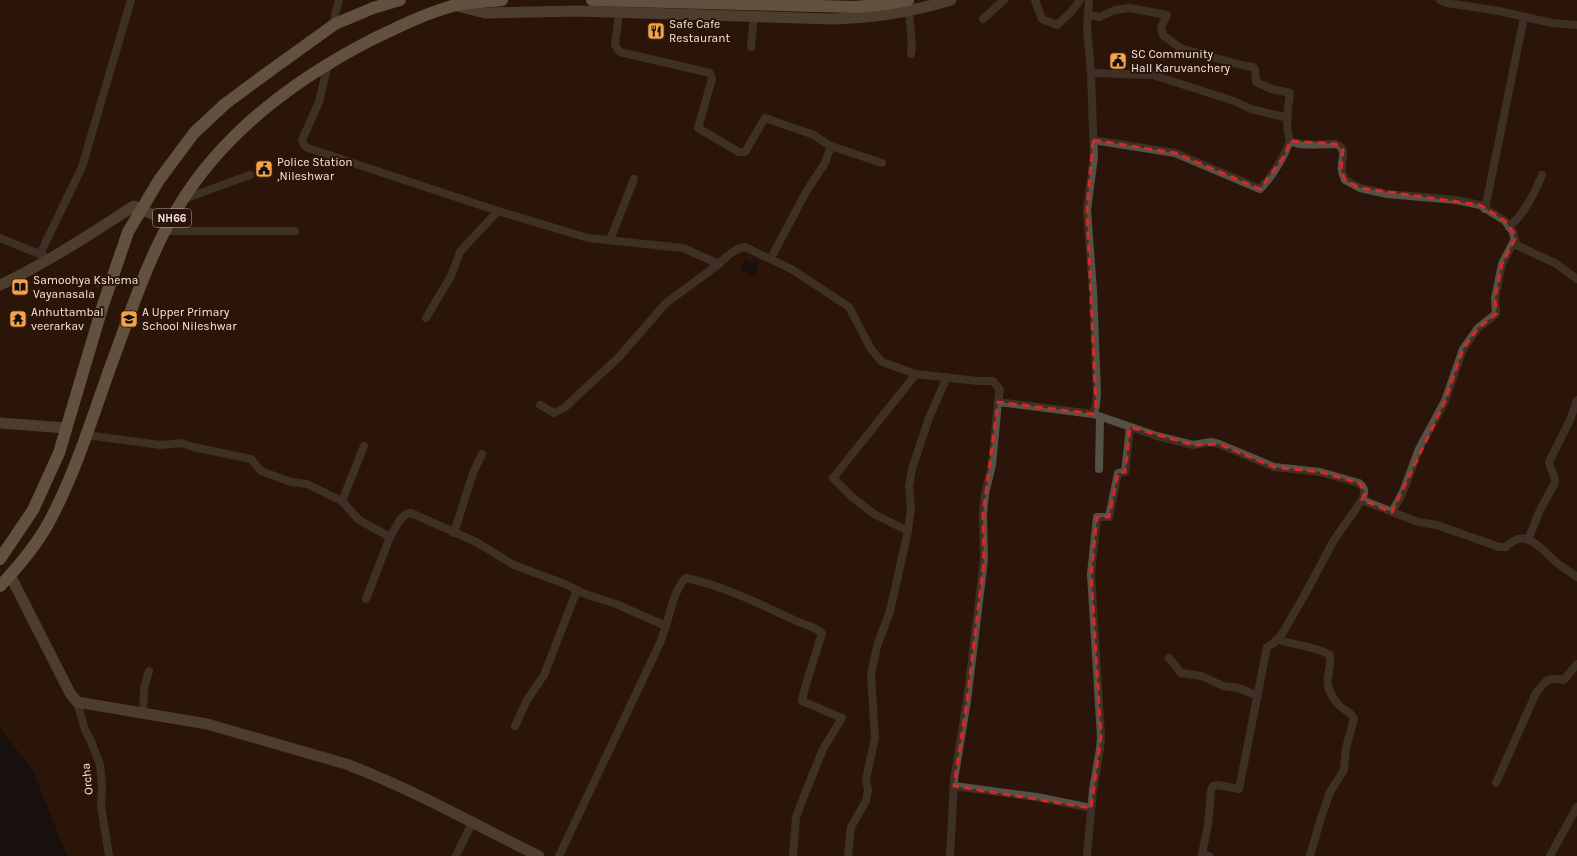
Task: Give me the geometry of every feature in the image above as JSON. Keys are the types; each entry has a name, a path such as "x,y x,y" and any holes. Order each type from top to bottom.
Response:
{"highway":[{"name":"NH66","path":"0,559 33,510 59,454 106,295 128,232 158,180 194,133 225,104 335,24 373,8 400,0"},
{"name":"NH66","path":"0,586 22,563 47,525 77,461 154,254 184,199 209,163 239,130 303,79 331,62 408,22 450,7 502,0"},
{"path":"592,0 855,7 886,4 908,6"}],"main road":[{"path":"458,6 485,13 577,10 619,13 832,19 864,18 908,6 951,0"},
{"path":"0,285 20,276 45,256 134,206 168,227"},
{"path":"0,423 66,428"},
{"path":"10,575 64,678 70,693 77,702 207,724 346,764 416,794 538,856"}],"street":[{"path":"0,238 45,256 82,167 131,0"},
{"path":"335,24 335,15 339,0"},
{"path":"983,19 1004,0"},
{"path":"1035,0 1042,19 1057,25 1072,11 1080,0"},
{"path":"1090,0 1087,28 1091,73 1093,140 1091,187 1087,210 1093,290 1097,393 1096,416 1099,469"},
{"path":"1440,0 1447,3 1499,11 1552,23 1577,25"},
{"path":"908,6 912,46 911,54"},
{"path":"1089,15 1100,17 1115,10 1130,8 1167,15 1161,26 1163,36 1180,48 1253,67 1255,70 1256,82 1272,89 1290,92 1287,113 1288,135 1290,141 1284,154 1260,189 1175,153 1093,140"},
{"path":"619,13 615,45 620,52 710,73 712,79 698,128 739,152 745,152 765,118 814,135 832,146 882,164"},
{"path":"751,47 754,16"},
{"path":"1485,208 1524,17"},
{"path":"331,62 326,72 319,102 302,140 304,145 308,148 498,211 588,238 683,248 719,264"},
{"path":"1091,73 1153,75 1234,101 1251,110 1288,118"},
{"path":"1290,141 1311,144 1336,144 1340,146 1344,150 1341,170 1345,180 1360,188 1387,194 1456,200 1480,205 1505,221 1513,232 1516,245 1555,263 1577,279"},
{"path":"771,258 806,192 825,163 832,146"},
{"path":"184,199 250,175"},
{"path":"1509,227 1520,218 1536,190 1542,175"},
{"path":"610,240 634,179"},
{"path":"426,318 451,276 460,252 498,211"},
{"path":"168,227 295,231"},
{"path":"1392,512 1403,492 1419,449 1446,401 1463,349 1478,328 1496,314 1495,298 1502,264 1515,239"},
{"path":"540,405 554,413 564,408 618,358 666,303 719,264 728,255 740,248 745,247 771,258 792,270 849,307 871,349 882,362 916,374 978,381 993,381 1000,390 992,465 985,494 983,515 984,560 967,701 954,786 950,856"},
{"path":"908,531 874,514 833,478 916,374"},
{"path":"848,856 851,827 866,801 868,790 866,779 875,738 871,675 877,646 890,611 908,531 911,507 909,486 912,469 929,418 947,377"},
{"path":"1528,540 1540,510 1555,483 1555,478 1549,462 1570,420 1577,400"},
{"path":"998,402 1096,416 1193,445 1211,442 1274,467 1320,472 1359,483 1364,487 1365,492 1362,500 1334,540 1278,640 1267,647 1239,789 1218,785 1213,786 1204,855"},
{"path":"1087,856 1091,808 1101,737 1094,637 1092,574 1097,517 1109,517 1118,473 1126,472 1130,427"},
{"path":"86,435 160,445 181,443 193,447 251,459 261,471 291,482 307,484 342,501 359,520 390,537"},
{"path":"342,501 364,446"},
{"path":"454,533 473,473 482,454"},
{"path":"1362,500 1418,522 1437,525 1499,547 1506,547 1511,541 1517,539 1528,540 1540,547 1556,562 1577,576"},
{"path":"366,599 390,537 404,515 407,513 430,521 440,527 476,542 514,566 616,604 666,626"},
{"path":"559,856 660,643 673,602 682,582 686,578 768,607 793,620 817,629 822,633 805,686 802,701 842,718 823,749 802,801 796,818 793,856"},
{"path":"515,726 527,700 544,675 577,590"},
{"path":"1278,640 1308,646 1330,654 1331,660 1327,684 1332,696 1353,716 1354,719 1346,748 1344,770 1330,792 1310,856"},
{"path":"1169,658 1181,673 1202,676 1223,686 1239,688 1258,696"},
{"path":"1496,784 1536,693 1545,682 1554,678 1564,680 1577,664"},
{"path":"143,713 144,688 149,671"},
{"name":"Orcha","path":"77,702 85,730 100,765 102,786 101,806 109,856"},
{"path":"954,786 1037,797 1091,808"},
{"path":"1550,856 1577,807"},
{"path":"456,856 472,823"}],"highlighted area":[{"path":"1093,140 1175,153 1260,189 1285,155 1290,141 1336,144 1343,150 1341,170 1345,180 1360,188 1480,205 1505,221 1513,232 1515,239 1502,264 1495,298 1496,314 1478,328 1463,349 1445,401 1392,512 1362,500 1365,492 1359,483 1320,472 1274,467 1219,444 1193,445 1130,427 1125,472 1118,473 1109,517 1097,517 1091,574 1101,737 1091,808 954,786 967,701 984,560 983,515 998,402 1093,414 1096,406 1087,210"}],"shaded area":[{"path":"745,259 753,264 757,259 758,267 753,277 740,270"},
{"path":"0,728 32,769 67,856 0,856"}],"place":[{"name":"Safe Cafe Restaurant","path":"656,31"},
{"name":"SC Community Hall Karuvanchery","path":"1118,61"},
{"name":"Police Station ,Nileshwar","path":"264,169"},
{"name":"Samoohya Kshema Vayanasala","path":"20,287"},
{"name":"Anhuttambal veerarkav","path":"18,319"},
{"name":"A Upper Primary School Nileshwar","path":"129,319"}]}
